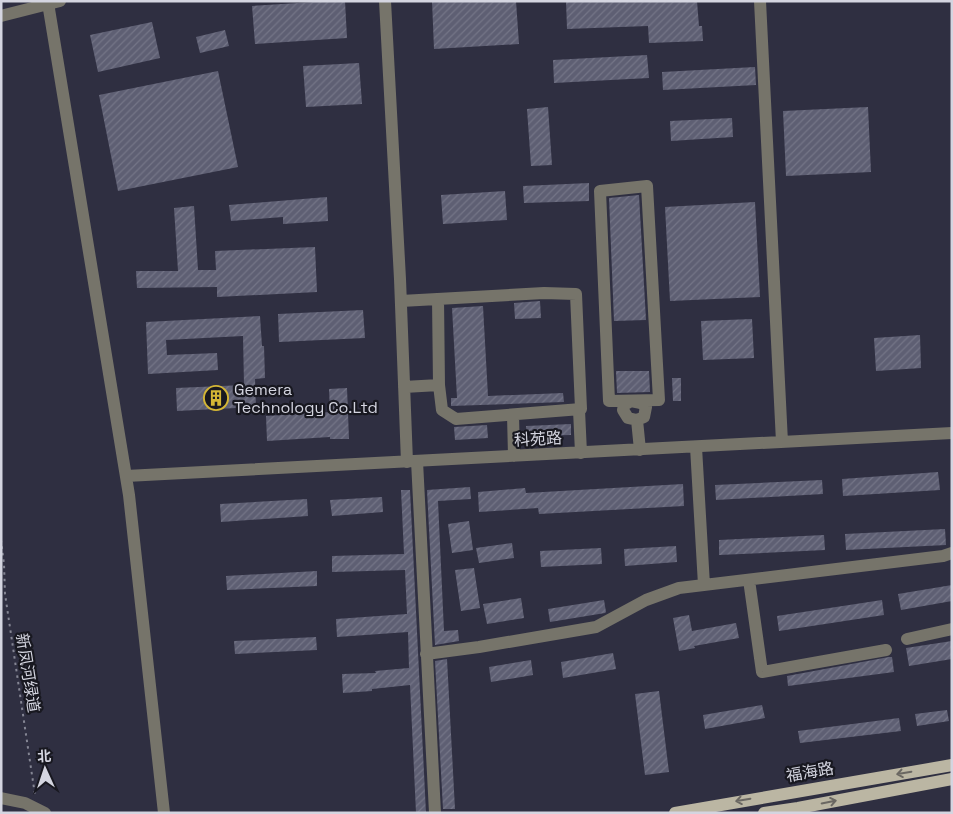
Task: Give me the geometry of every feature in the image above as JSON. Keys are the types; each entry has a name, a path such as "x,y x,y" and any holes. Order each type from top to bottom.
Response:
{"main road":[{"name":"福海路","path":"674,813 952,765"},
{"name":"福海路","path":"764,813 791,811 952,779"}],"street":[{"path":"385,1 404,387 412,462 426,654 435,813"},
{"path":"760,1 782,442"},
{"path":"1,16 54,2 126,476 164,813"},
{"path":"631,401 658,400 647,186 600,191 609,401 631,401 641,403 646,407 644,417 636,420 640,450"},
{"path":"400,301 576,294 581,409 578,410 581,453"},
{"path":"438,299 439,385 442,410 456,419 578,410"},
{"path":"404,387 439,385"},
{"path":"513,415 514,456"},
{"name":"科苑路","path":"126,476 952,433"},
{"path":"696,447 704,585"},
{"path":"426,654 596,627 646,600 679,588 943,556 952,553"},
{"path":"749,580 762,672 886,650"},
{"path":"907,639 952,629"},
{"path":"789,792 791,811"},
{"path":"1,798 25,803 41,811"}],"path":[{"name":"新凤河绿道","path":"1,540 5,594 41,811"}],"building":[{"path":"345,1 347,38 255,44 252,6"},
{"path":"432,1 516,1 519,44 434,49"},
{"path":"566,1 697,1 699,26 702,26 703,41 649,43 648,26 567,29"},
{"path":"152,22 160,58 98,72 90,35"},
{"path":"225,30 229,46 200,53 196,37"},
{"path":"647,55 649,78 554,83 553,60"},
{"path":"359,63 362,104 306,107 303,66"},
{"path":"755,67 756,85 663,90 662,72"},
{"path":"218,71 238,167 118,191 99,95"},
{"path":"548,107 552,165 531,166 527,109"},
{"path":"868,107 871,172 786,176 783,111"},
{"path":"732,118 733,137 671,141 670,121"},
{"path":"589,183 589,201 524,203 523,186"},
{"path":"505,191 507,220 443,224 441,195"},
{"path":"639,195 646,320 614,321 609,198"},
{"path":"327,197 328,221 283,224 283,217 231,221 229,205"},
{"path":"755,202 760,297 670,301 665,207"},
{"path":"194,206 198,270 216,270 215,251 315,247 317,292 217,297 217,287 137,288 136,271 178,271 174,208"},
{"path":"540,301 541,318 515,319 514,303"},
{"path":"483,306 488,396 563,393 564,402 451,406 451,398 457,398 452,308"},
{"path":"363,310 365,338 279,342 278,314"},
{"path":"260,316 262,346 264,346 265,378 255,379 256,407 177,411 176,388 244,385 243,336 166,340 167,355 217,353 218,370 148,374 146,322"},
{"path":"752,319 754,358 703,360 701,321"},
{"path":"920,335 921,368 876,371 874,338"},
{"path":"616,371 649,371 650,392 617,393"},
{"path":"672,378 681,378 681,401 673,401"},
{"path":"347,388 349,439 330,439 330,437 267,441 266,416 330,412 329,389"},
{"path":"571,424 571,435 527,436 526,426"},
{"path":"487,425 488,438 455,440 454,427"},
{"path":"938,472 940,490 843,496 842,479"},
{"path":"822,480 823,494 716,500 715,485"},
{"path":"683,484 684,506 539,514 538,508 479,512 478,492 525,488 526,493"},
{"path":"470,487 471,499 438,501 444,631 458,630 459,641 435,645 427,490"},
{"path":"401,490 410,490 426,813 416,813 410,685 343,693 342,674 376,673 375,671 409,668 408,632 337,637 336,619 407,614 405,570 332,572 332,556 404,554"},
{"path":"382,497 383,512 332,516 330,500"},
{"path":"307,499 308,516 221,522 220,504"},
{"path":"469,521 473,550 452,553 448,524"},
{"path":"945,529 946,545 846,550 845,534"},
{"path":"824,535 825,550 719,555 719,540"},
{"path":"512,543 514,558 479,563 476,548"},
{"path":"676,546 677,562 625,566 624,549"},
{"path":"601,548 602,564 541,567 540,551"},
{"path":"474,568 480,608 461,611 455,570"},
{"path":"317,571 317,586 227,590 226,576"},
{"path":"952,585 952,601 901,610 898,594"},
{"path":"521,598 524,618 487,624 483,604"},
{"path":"604,600 605,613 550,622 548,609"},
{"path":"882,600 884,615 779,631 777,616"},
{"path":"689,615 692,631 736,623 739,638 694,646 695,648 679,651 673,618"},
{"path":"316,637 317,650 235,654 234,641"},
{"path":"952,641 952,659 909,666 906,648"},
{"path":"613,653 616,669 563,678 561,662"},
{"path":"892,657 894,672 788,686 787,676"},
{"path":"447,659 455,809 443,809 435,661"},
{"path":"531,660 533,675 491,682 489,667"},
{"path":"659,691 669,772 645,775 635,694"},
{"path":"762,705 765,718 705,729 703,715"},
{"path":"947,710 949,721 917,726 915,714"},
{"path":"899,718 901,731 800,743 798,731"}],"place":[{"name":"Gemera Technology Co.Ltd","path":"216,398"}]}
